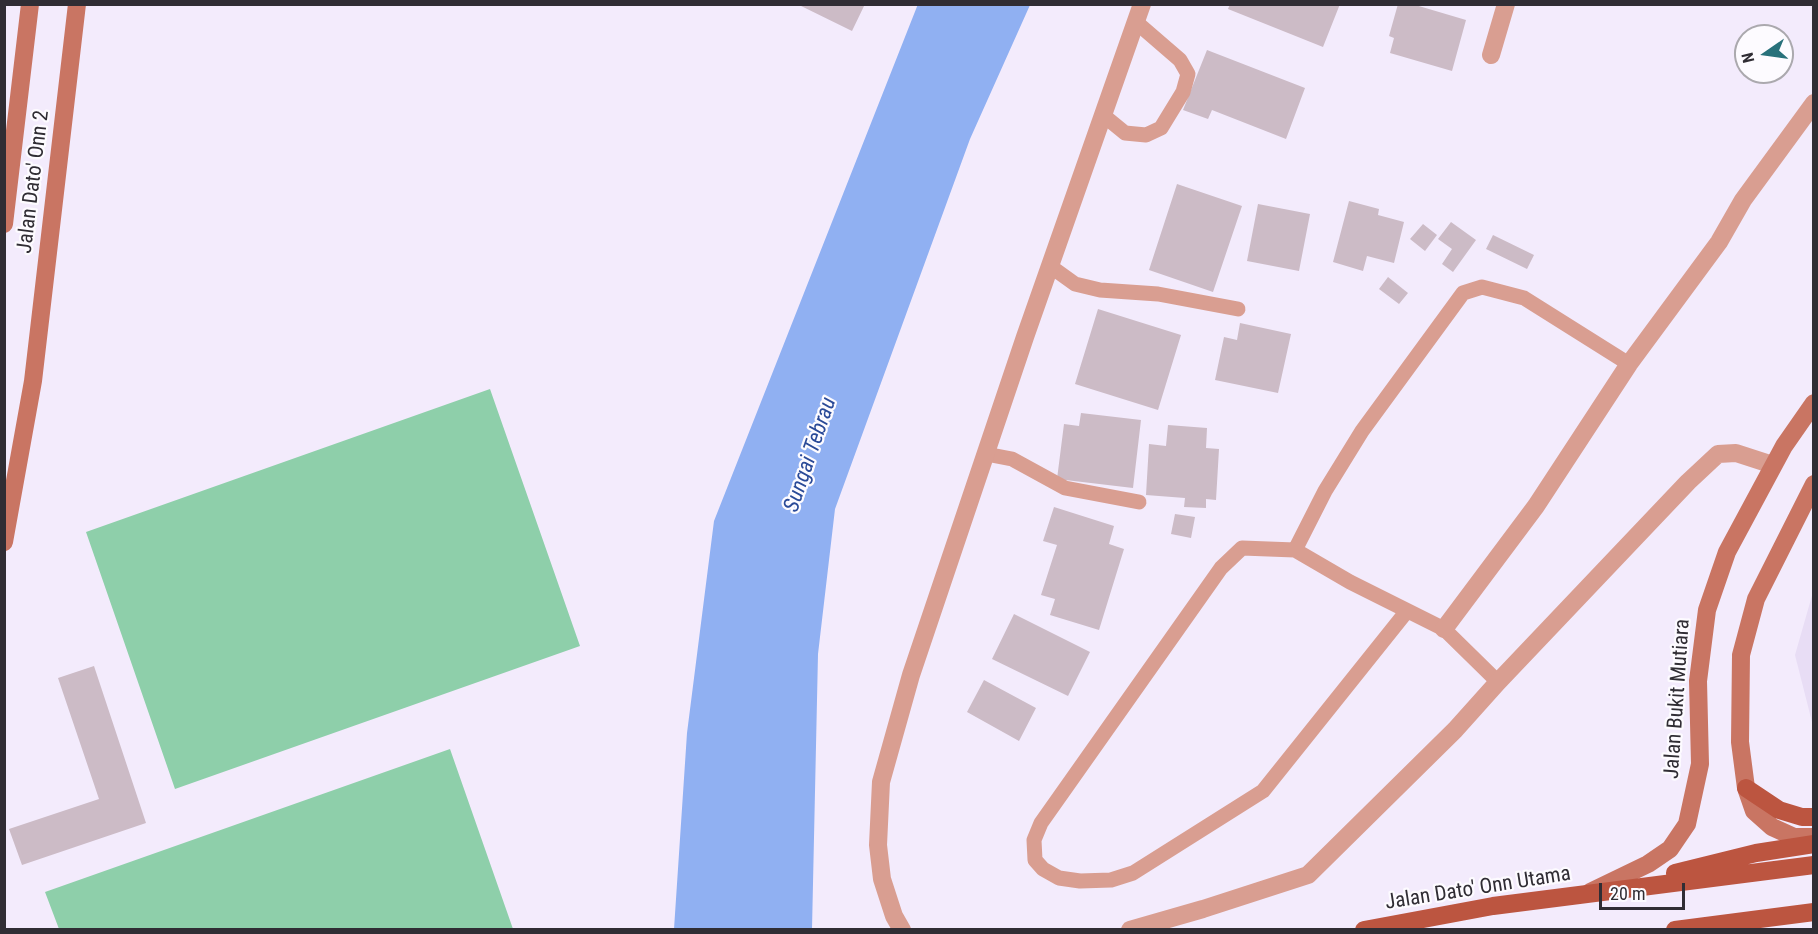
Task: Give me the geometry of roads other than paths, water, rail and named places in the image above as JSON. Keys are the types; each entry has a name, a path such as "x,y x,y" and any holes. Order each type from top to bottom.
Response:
{"main road":[{"path":"1746,788 1779,810 1802,818 1814,817"},
{"path":"1583,895 1756,853 1814,844"},
{"name":"Jalan Dato' Onn Utama","path":"1364,930 1493,906 1814,865"},
{"path":"1675,930 1814,912"}],"street":[{"name":"Jalan Dato' Onn 2","path":"4,224 30,4"},
{"name":"Jalan Dato' Onn 2","path":"4,542 33,381 77,4"},
{"path":"902,930 894,916 882,879 878,844 881,782 911,675 1142,4"},
{"path":"1491,55 1506,4"},
{"path":"1444,629 1536,506 1629,364 1719,242 1743,200 1814,103"},
{"name":"Jalan Bukit Mutiara","path":"1583,895 1648,864 1670,849 1687,825 1700,764 1698,681 1707,610 1727,552 1773,465 1814,403"},
{"path":"1130,930 1308,875 1455,730 1498,682 1718,454 1736,453 1773,465"},
{"path":"1814,483 1756,599 1741,654 1740,742 1746,788 1754,812 1772,827 1794,837 1814,837"}],"lane":[{"path":"1103,115 1125,134 1146,135 1161,128 1183,92 1188,74 1180,60 1136,22"},
{"path":"1050,266 1075,284 1100,290 1190,299 1238,309"},
{"path":"1295,550 1325,490 1362,431 1463,292 1482,287 1524,298 1629,364"},
{"path":"986,454 1012,459 1065,488 1139,502"},
{"path":"1407,611 1263,791 1133,873 1111,880 1080,881 1059,878 1042,869 1035,860 1034,840 1041,823 1221,567 1242,548 1295,550 1444,629 1498,682"}],"water":[{"name":"Sungai Tebrau","path":"918,4 1030,5 970,139 835,509 818,654 812,929 674,929 687,733 714,521"}]}
